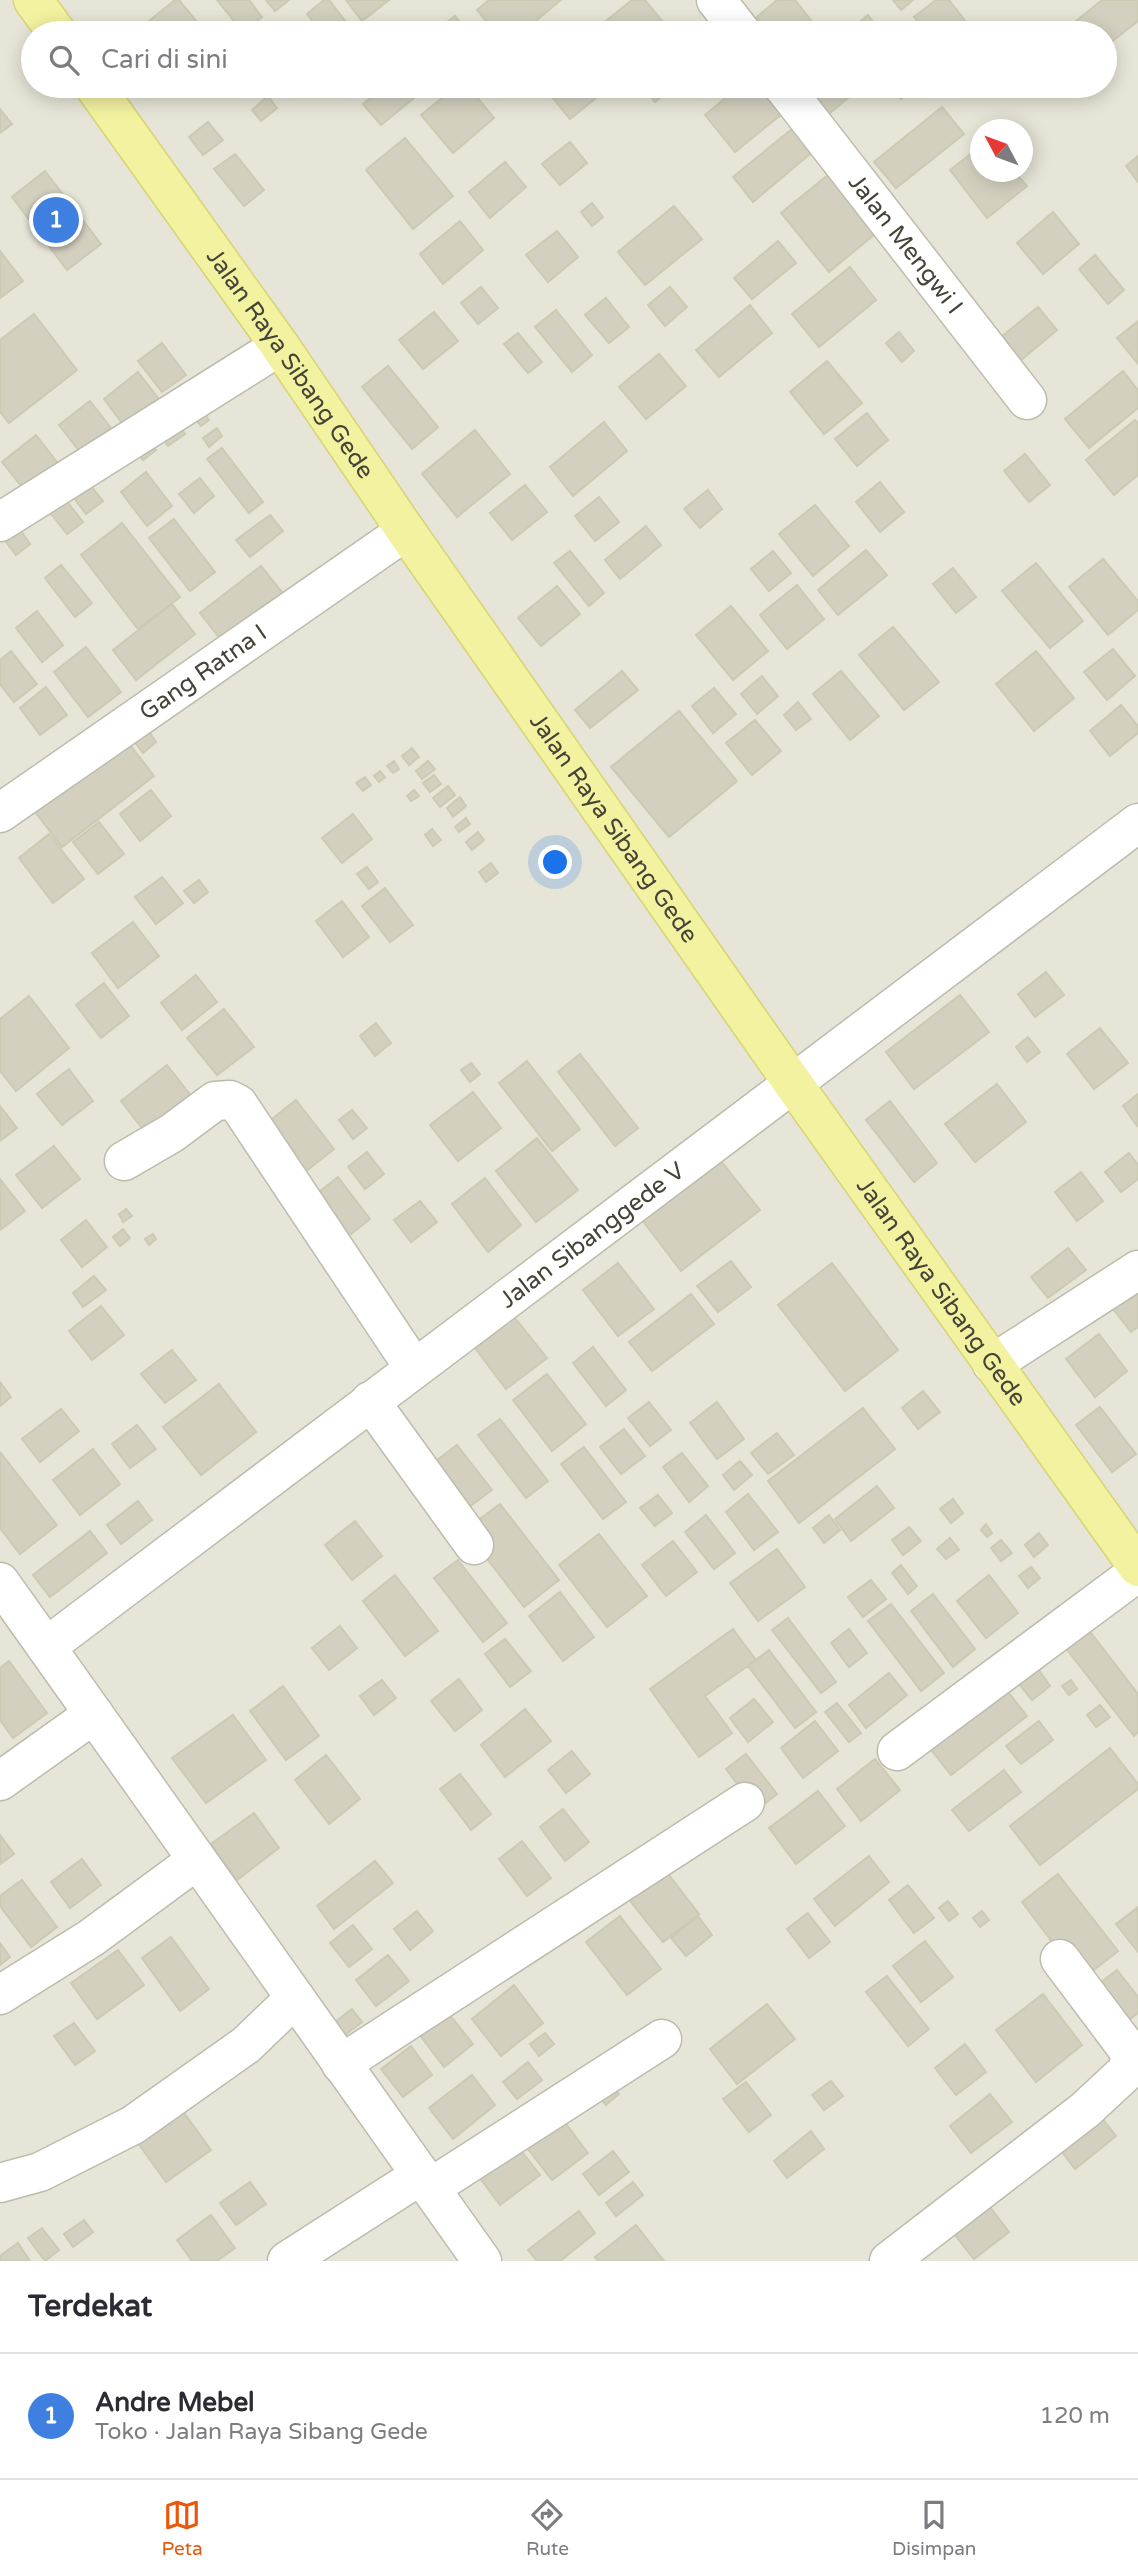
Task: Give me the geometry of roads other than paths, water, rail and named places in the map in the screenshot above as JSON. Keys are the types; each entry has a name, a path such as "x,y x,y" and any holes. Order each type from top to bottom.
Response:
{"main road":[{"path":"33,0 48,21"},
{"name":"Jalan Raya Sibang Gede","path":"103,98 281,346 406,531 792,1082 1138,1567"}],"street":[{"path":"716,0 733,21"},
{"name":"Jalan Mengwi I","path":"792,98 1027,400"},
{"path":"0,522 281,346"},
{"name":"Gang Ratna I","path":"0,813 406,531"},
{"name":"Jalan Sibanggede V","path":"46,1647 1138,823"},
{"path":"124,1161 172,1133 215,1101 230,1100 238,1104 414,1368"},
{"path":"992,1364 1138,1270"},
{"path":"370,1401 474,1545"},
{"path":"897,1751 1138,1572"},
{"path":"0,1581 482,2261"},
{"path":"0,1781 94,1714"},
{"path":"341,2064 745,1802"},
{"path":"0,1995 91,1937 197,1860"},
{"path":"889,2261 1085,2109 1127,2071 1129,2051 1060,1959"},
{"path":"0,2183 40,2172 133,2125 246,2045 295,1998"},
{"path":"287,2261 662,2039"}],"place":[{"name":"Andre Mebel","path":"56,220"}]}
